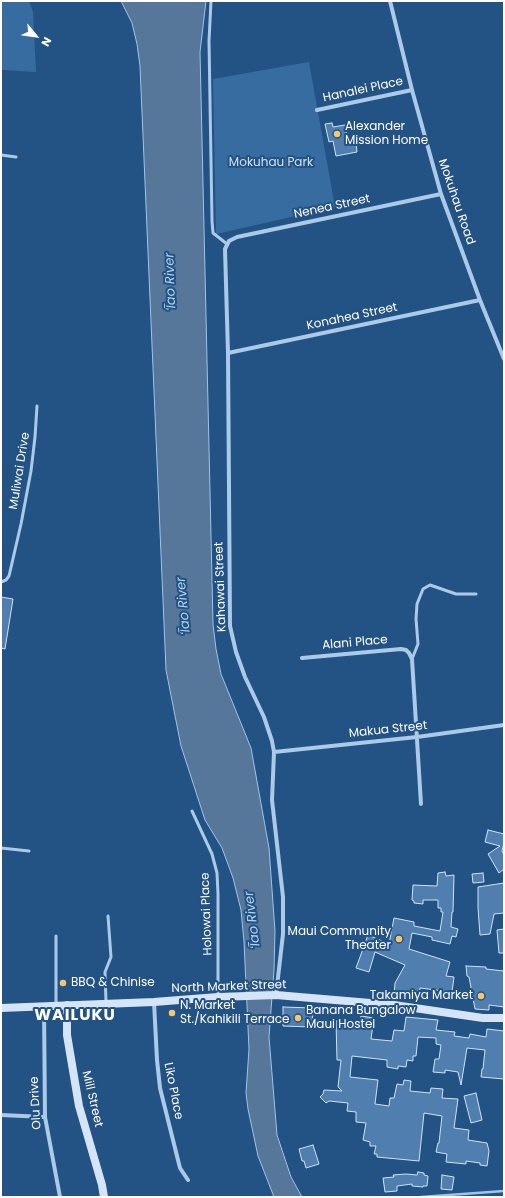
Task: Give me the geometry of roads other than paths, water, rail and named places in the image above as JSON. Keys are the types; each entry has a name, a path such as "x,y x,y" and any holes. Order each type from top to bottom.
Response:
{"street":[{"name":"Mokuhau Road","path":"390,1 412,90 441,194 480,300 504,359"},
{"name":"Hanalei Place","path":"317,110 412,90"},
{"name":"Nenea Street","path":"227,243 237,237 441,194"},
{"name":"Kahawai Street","path":"227,243 224,253 228,353 230,626 243,670 266,723 274,752 272,800 284,897 283,934 276,995"},
{"name":"Konahea Street","path":"228,353 480,300"},
{"name":"Alani Place","path":"302,658 402,649 409,652 412,659"},
{"path":"412,659 421,804"},
{"name":"Makua Street","path":"274,752 418,737 504,725"},
{"name":"North Market Street","path":"1,1008 154,1002 218,997 276,995 394,1005 476,1017 504,1018"},
{"name":"Liko Place","path":"154,1002 157,1067 160,1088 180,1168 188,1180"},
{"name":"Mill Street","path":"67,1006 67,1034 79,1106 102,1185 104,1197"},
{"name":"Olu Drive","path":"44,1007 45,1117 60,1197"},
{"path":"1,1115 45,1117"}],"lane":[{"path":"211,1 209,41 212,221 213,233 227,243"},
{"path":"1,155 16,157"},
{"name":"Muliwai Drive","path":"1,582 6,580 9,576 21,524 36,438 37,406"},
{"path":"412,659 418,644 417,604 423,589 430,585 456,594 476,594"},
{"name":"Holowai Place","path":"192,811 212,854 217,873 218,997"},
{"path":"1,848 29,851"},
{"path":"106,1004 105,972 111,957 108,916"},
{"path":"56,936 56,1006"}],"water":[{"name":"ʻĪao River","path":"121,1 206,1 200,52 213,624 221,674 251,748 269,848 275,931 274,970 269,1037 277,1135 291,1177 302,1197 274,1197 258,1156 246,1093 249,1049 241,910 233,878 222,848 205,820 181,746 166,670 140,66 132,23"}],"waterway":[{"path":"421,1197 504,1191"}],"place":[{"name":"Alexander Mission Home","path":"337,134"},
{"name":"Maui Community Theater","path":"399,939"},
{"name":"BBQ & Chinise","path":"63,983"},
{"name":"Takamiya Market","path":"481,996"},
{"name":"N. Market St./Kahikili Terrace","path":"172,1013"},
{"name":"Banana Bungalow Maui Hostel","path":"298,1018"}],"district":[{"name":"WAILUKU","path":"75,1016"}],"park label":[{"name":"Mokuhau Park","path":"271,163"}]}
